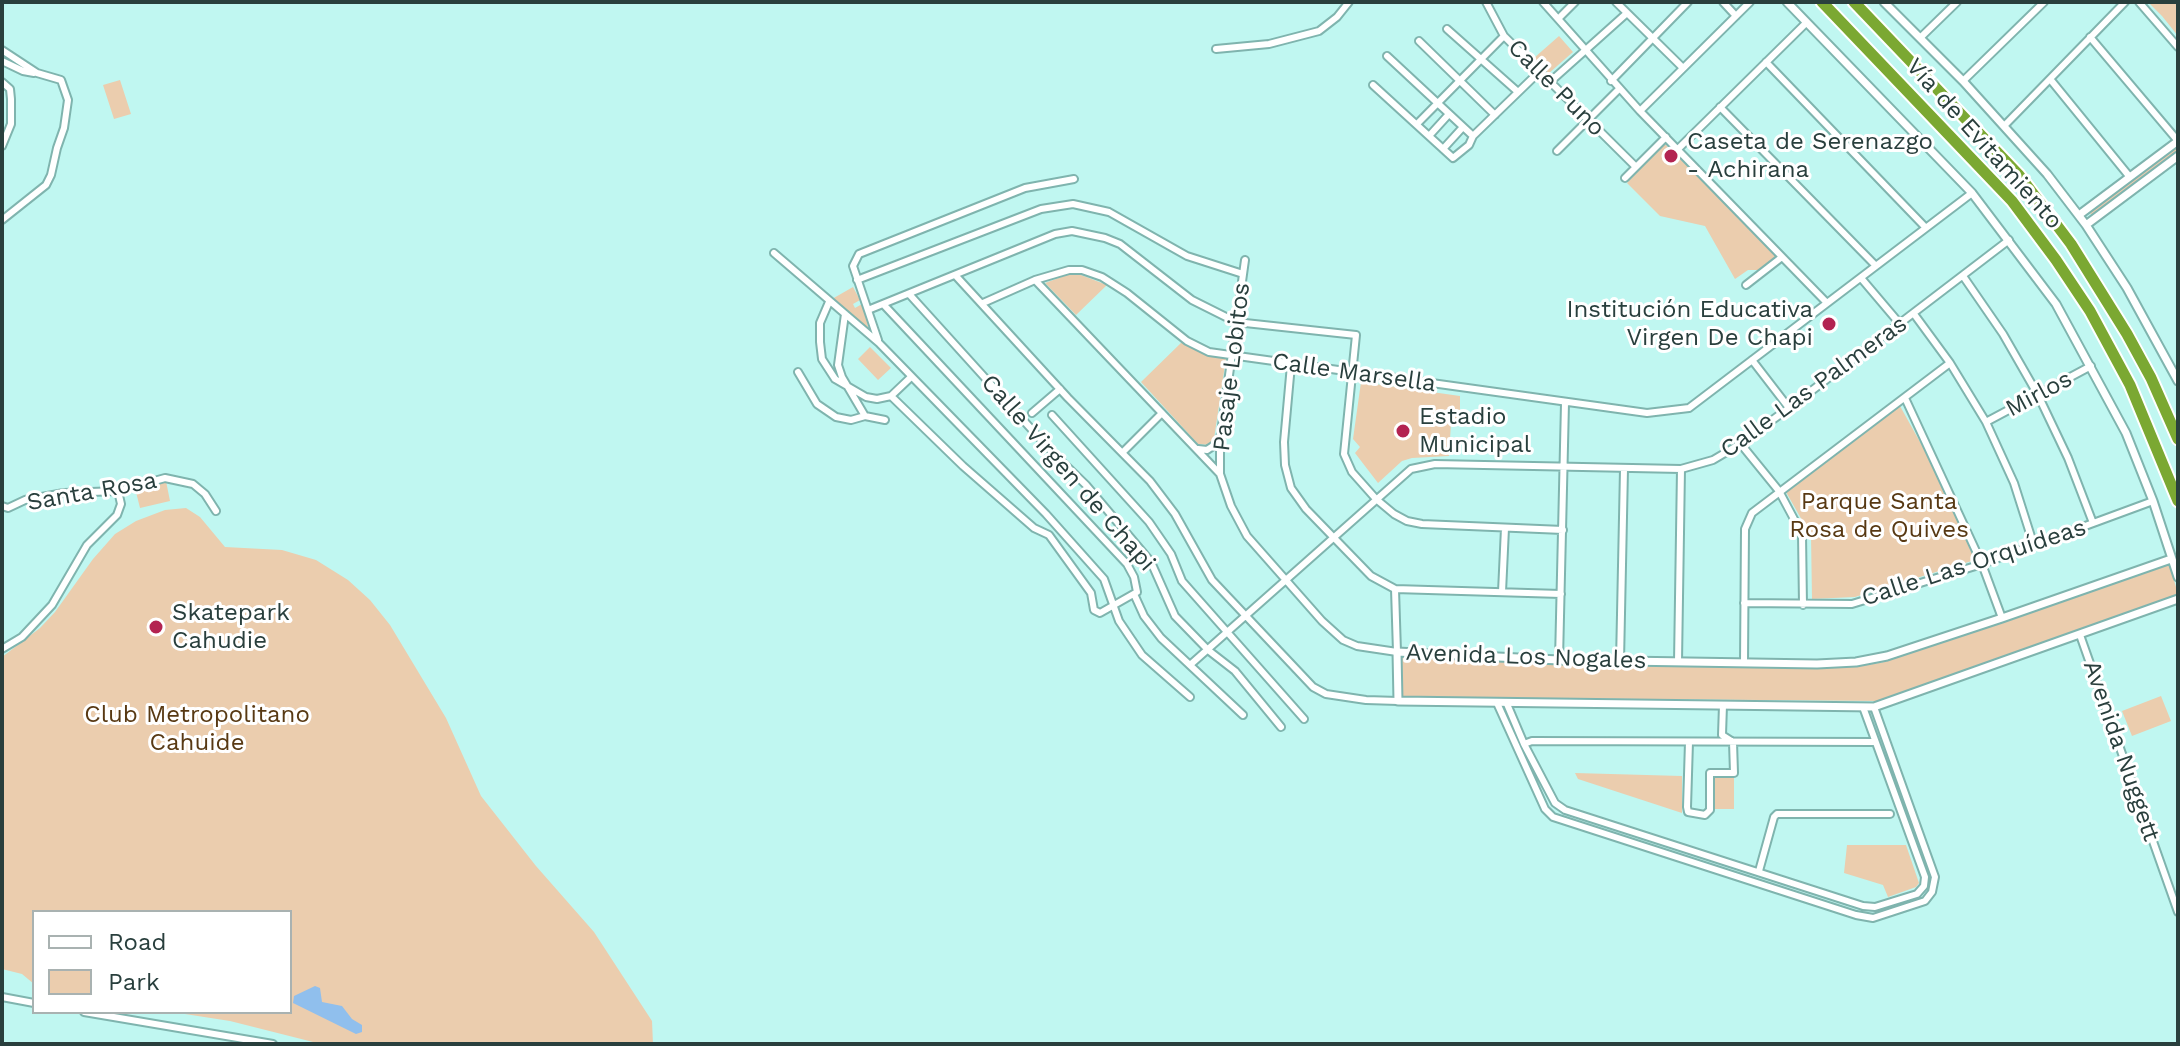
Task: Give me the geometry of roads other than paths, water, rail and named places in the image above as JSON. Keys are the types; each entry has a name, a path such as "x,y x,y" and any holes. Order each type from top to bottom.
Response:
{"highway":[{"name":"Vía de Evitamiento","path":"1822,2 2012,201 2056,260 2116,358 2150,428 2178,501"},
{"name":"Vía de Evitamiento","path":"1854,2 2019,175 2062,232 2127,334 2178,439"}],"street":[{"path":"1216,49 1269,44 1319,31 1337,17 1349,2"},
{"name":"Calle Puno","path":"1486,2 1504,36 1636,167"},
{"path":"1543,2 1611,81 1827,303"},
{"path":"1559,18 1575,2"},
{"path":"1616,2 1683,68"},
{"path":"1723,2 1736,16"},
{"path":"1640,111 1750,2"},
{"path":"1787,2 1972,193 2056,304 2126,433 2178,577"},
{"path":"1884,2 2005,125 2079,215 2127,288 2176,371 2178,381"},
{"path":"1920,38 1957,2"},
{"path":"1963,81 2044,2"},
{"path":"2005,125 2125,2"},
{"path":"2139,2 2178,47"},
{"path":"1611,81 1684,4"},
{"path":"1551,81 1627,13"},
{"path":"1678,149 1806,23"},
{"path":"1447,29 1518,92"},
{"path":"1417,124 1504,36"},
{"path":"2079,215 2178,141 2090,37"},
{"path":"1419,41 1495,115"},
{"path":"2,50 37,73"},
{"path":"1387,56 1473,136"},
{"path":"2,61 23,71 61,80 68,100 64,128 46,185 2,220"},
{"path":"1766,62 1926,228"},
{"path":"1373,85 1453,158 1539,72"},
{"path":"2050,79 2129,176"},
{"path":"2,82 10,89 11,124 2,146"},
{"path":"1557,151 1619,89"},
{"path":"1720,107 1876,266"},
{"path":"1429,136 1449,114"},
{"path":"1443,149 1463,127"},
{"path":"1625,178 1666,137"},
{"path":"2086,225 2178,156"},
{"path":"879,343 853,266 859,254 1025,188 1074,179"},
{"name":"Calle Marsella","path":"983,303 1035,280 1069,270 1082,270 1102,277 1127,293 1187,341 1209,352 1647,413 1689,408 1972,193"},
{"path":"857,280 1041,209 1073,204 1109,212 1187,256 1243,274"},
{"path":"868,310 1055,234 1072,231 1105,238 1120,244 1192,300 1236,322 1356,335 1344,454 1352,472 1376,499 1407,521 1563,530"},
{"name":"Calle Las Palmeras","path":"1190,665 1411,469 1435,464 1681,469 1713,460 1789,408 2009,240"},
{"path":"774,253 879,343 1061,531 1104,579 1119,621 1142,655 1190,697"},
{"path":"1746,285 1782,257"},
{"name":"Pasaje Lobitos","path":"1220,474 1220,440 1245,260"},
{"path":"956,276 1150,481 1175,514 1212,580 1313,687 1326,694 1398,701 1395,589"},
{"path":"1963,276 2003,334 2038,395 2068,458 2093,523"},
{"path":"1861,278 1900,324"},
{"name":"Avenida Los Nogales","path":"1035,280 1220,474 1231,506 1247,536 1343,640 1357,646 1397,652 1620,662 1856,662 1887,656 2171,559"},
{"name":"Calle Virgen de Chapi","path":"910,295 1053,453 1086,485 1151,562 1175,616 1208,650 1235,671 1281,727"},
{"path":"829,302 820,323 822,359 835,379 877,399 891,396 911,377"},
{"path":"884,305 1127,564 1138,590 1100,613 1094,610 1091,593 1049,535 1034,528 963,466 891,396"},
{"path":"845,314 838,365 865,416"},
{"path":"1914,314 1950,363 1986,422 2014,483 2034,546"},
{"path":"1752,360 1789,408"},
{"path":"1744,663 1745,529 1752,513 1950,363"},
{"path":"1291,365 1284,442 1285,465 1291,488 1306,509 1371,576 1395,589 1561,594"},
{"name":"Mirlos","path":"1986,422 2091,366"},
{"path":"798,372 817,404 836,417 851,420 865,416 885,420"},
{"path":"1032,413 1060,389"},
{"path":"1905,398 1982,564 2002,618"},
{"path":"1559,660 1565,403"},
{"path":"1123,452 1162,413"},
{"name":"Calle Virgen de Chapi","path":"1052,415 1149,522 1171,554 1182,581 1304,719"},
{"path":"1198,449 1215,447 1220,440"},
{"path":"1740,443 1779,491 1802,534 1803,605"},
{"path":"1620,662 1624,469"},
{"path":"1678,662 1681,469"},
{"name":"Santa Rosa","path":"2,506 8,508 25,500 64,493 118,491 165,478 193,484 205,494 216,511"},
{"path":"2,649 22,637 52,605 87,545 117,515 121,504 118,491"},
{"name":"Calle Las Orquídeas","path":"1744,603 1852,604 1982,564 2153,501"},
{"path":"1502,592 1505,528"},
{"path":"1134,594 1144,616 1161,638 1243,715"},
{"name":"Avenida Los Nogales","path":"1398,701 1874,707 2178,599"},
{"name":"Avenida Nuggett","path":"2080,635 2178,912"},
{"path":"1497,703 1555,803 1565,810 1863,906 1875,907 1917,894 1925,877 1863,707"},
{"path":"1507,704 1545,809 1553,817 1861,917 1880,917 1928,898 1935,877 1874,707"},
{"path":"1723,705 1722,735 1733,742"},
{"path":"1521,746 1532,741 1875,742"},
{"path":"1689,742 1687,807 1688,812 1698,815 1705,815 1710,810 1710,773 1734,773 1733,742"},
{"path":"1759,871 1777,814 1890,814"},
{"path":"1915,852 1925,848"},
{"path":"2,997 32,1003"},
{"path":"95,1014 273,1044"}],"water":[{"path":"315,986 320,988 322,1002 342,1006 352,1019 362,1025 362,1032 356,1034 293,1003 294,996"}],"place":[{"name":"Caseta de Serenazgo - Achirana","path":"1671,156"},
{"name":"Institución Educativa Virgen De Chapi","path":"1829,324"},
{"name":"Estadio Municipal","path":"1403,431"},
{"name":"Skatepark Cahudie","path":"156,627"}],"park label":[{"name":"Parque Santa Rosa de Quives","path":"1879,516"},
{"name":"Club Metropolitano Cahuide","path":"197,729"}]}
